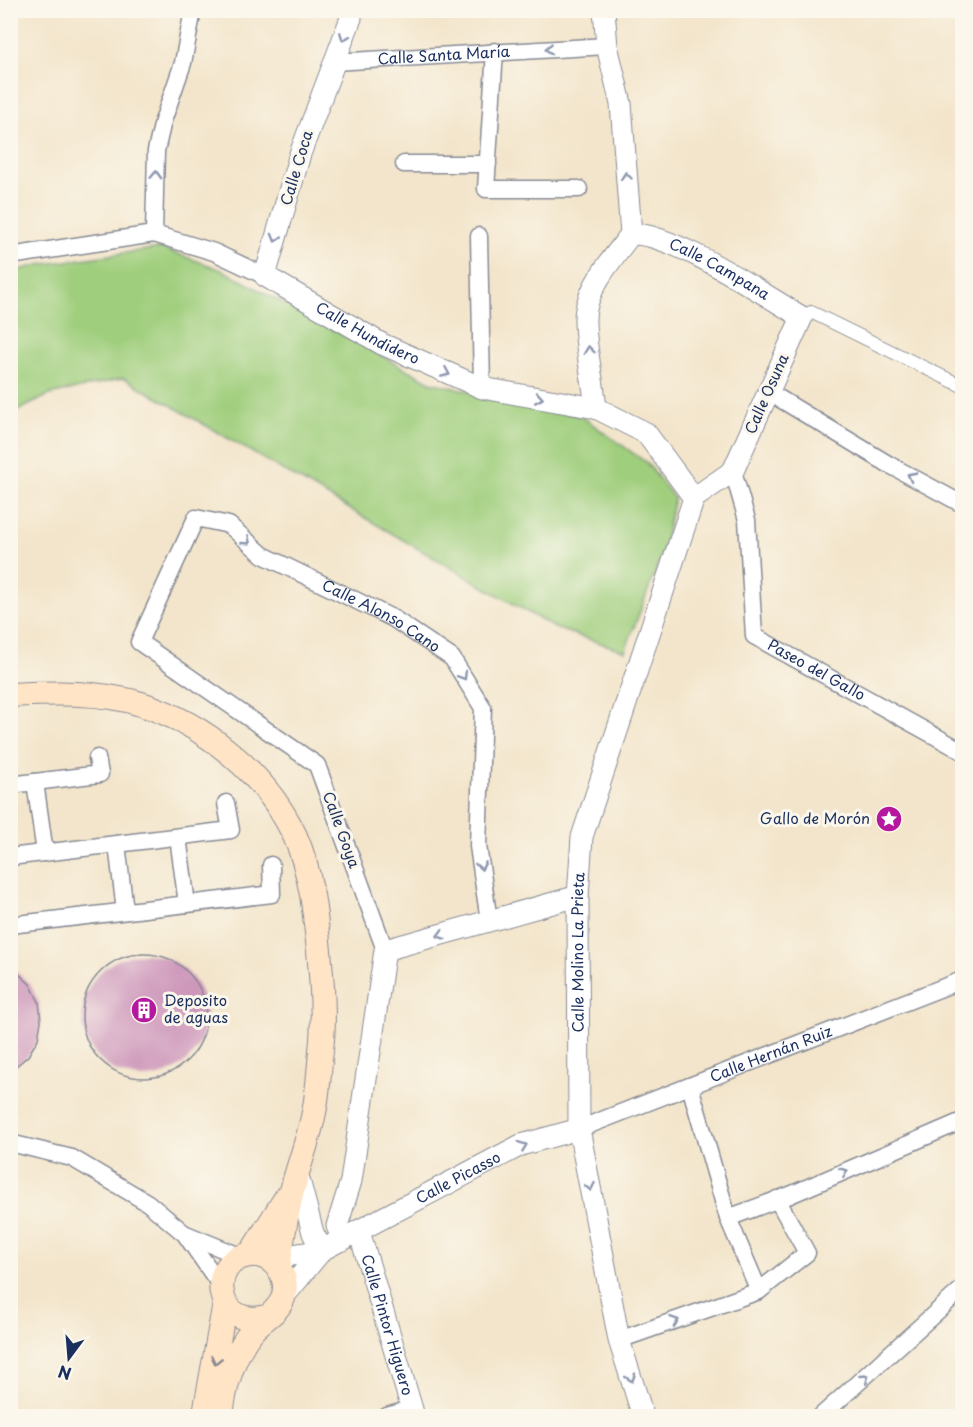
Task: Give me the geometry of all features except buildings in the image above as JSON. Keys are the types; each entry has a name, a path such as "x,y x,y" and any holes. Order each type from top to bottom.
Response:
{"main road":[{"path":"10,695 93,695 140,703 178,719 209,737 240,763 268,793 284,816 306,870 315,909 321,971 320,1058 313,1117 295,1180 264,1259"},
{"path":"205,1416 227,1268 264,1259"},
{"path":"221,1416 224,1395 235,1362 251,1332 274,1312 285,1295 285,1280 264,1259"},
{"path":"223,1294 238,1316 257,1319 266,1317"}],"street":[{"path":"154,234 156,151 163,121 183,63 193,10"},
{"path":"333,62 351,18 349,10"},
{"path":"596,408 585,317 593,293 607,266 631,234 621,104 607,46 604,10"},
{"name":"Calle Santa María","path":"333,62 607,46"},
{"path":"495,51 486,189 579,189"},
{"name":"Calle Coca","path":"265,276 300,154 333,62"},
{"path":"404,164 488,164"},
{"name":"Calle Hundidero","path":"10,256 154,234 214,252 265,276 382,344 482,388 596,408 646,433 694,498"},
{"name":"Calle Campana","path":"631,234 642,234 701,257 802,317"},
{"path":"479,236 482,388"},
{"path":"802,317 811,312 963,386"},
{"name":"Calle Osuna","path":"733,471 802,317"},
{"path":"767,391 888,464 963,504"},
{"path":"694,498 733,471"},
{"name":"Paseo del Gallo","path":"733,471 747,520 754,636 963,751"},
{"name":"Calle Molino La Prieta","path":"644,1416 619,1340 579,1129 578,896 582,837 694,498"},
{"name":"Calle Alonso Cano","path":"196,518 229,525 263,555 394,619 452,658 483,708 478,846 489,921"},
{"name":"Calle Goya","path":"196,518 139,642 317,765 385,951 351,1180 337,1226 351,1236"},
{"path":"10,785 100,774 98,758"},
{"path":"35,782 45,853"},
{"path":"10,857 231,830 226,803"},
{"path":"178,837 187,904"},
{"path":"117,844 125,911"},
{"path":"10,925 272,894 271,865"},
{"path":"385,951 578,896"},
{"name":"Calle Hernán Ruiz","path":"579,1129 963,980"},
{"path":"690,1086 728,1218 759,1291"},
{"path":"728,1218 963,1121"},
{"name":"Calle Picasso","path":"322,1250 521,1145 579,1129"},
{"path":"10,1143 72,1158 148,1203 185,1234 223,1294"},
{"path":"295,1180 313,1233 322,1250"},
{"path":"619,1340 759,1291 807,1253 783,1197"},
{"path":"185,1234 264,1259 322,1250"},
{"name":"Calle Pintor Higuero","path":"351,1236 413,1413"},
{"path":"285,1295 322,1250"},
{"path":"821,1416 963,1289"},
{"path":"387,1416 413,1413"}],"green space":[{"path":"161,248 222,270 430,382 582,417 647,463 674,498 663,551 625,651 555,628 124,378 49,395 11,414 11,272 38,265"}],"place":[{"name":"Gallo de Morón","path":"889,819"},
{"name":"Deposito de aguas","path":"144,1010"}]}
